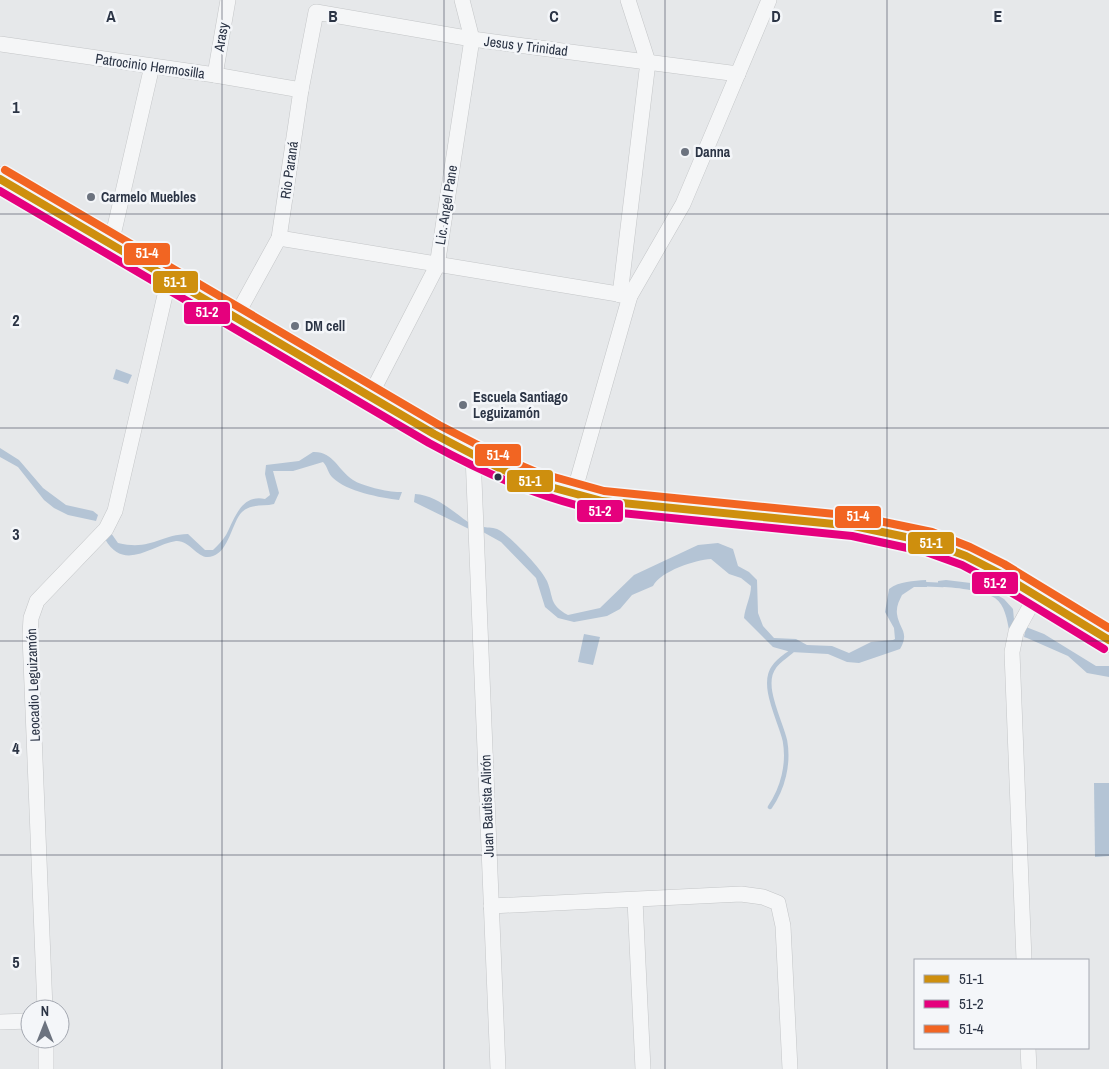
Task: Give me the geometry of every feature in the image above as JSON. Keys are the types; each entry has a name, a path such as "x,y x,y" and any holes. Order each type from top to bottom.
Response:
{"main road":[{"path":"0,180 370,396 474,455 518,476 573,496 602,501 854,526 929,542 966,556 1037,594 1109,640"}],"street":[{"name":"Arasy","path":"215,75 228,0"},
{"name":"Lic. Angel Pane","path":"370,396 437,266 472,39 462,0"},
{"path":"573,496 625,296 648,62 628,0"},
{"path":"625,296 683,204 769,0"},
{"name":"Jesus y Trinidad","path":"316,12 472,39 738,74"},
{"name":"Rio Paraná","path":"235,318 278,238 300,90 316,12"},
{"name":"Patrocinio Hermosilla","path":"0,44 215,75 300,90"},
{"path":"111,244 152,66"},
{"path":"278,238 625,296"},
{"name":"Leocadio Leguizamón","path":"45,999 30,650 31,618 37,601 106,529 115,510 169,278"},
{"name":"Juan Bautista Alirón","path":"474,455 498,1069"},
{"path":"1024,959 1012,652 1019,626 1037,594"},
{"path":"491,906 741,894 764,897 778,903 784,926 790,1069"},
{"path":"635,900 643,1069"},
{"path":"0,1022 20,1021"},
{"path":"46,1049 46,1069"},
{"path":"1028,1049 1028,1069"}],"water":[{"path":"0,191 157,285 156,287 0,194"},
{"path":"176,298 450,456 449,459"},
{"path":"116,369 132,375 128,384 113,379"},
{"path":"0,448 19,460 43,488 66,505 93,511 98,515 96,521 68,515 54,508 44,500 18,467 0,457"},
{"path":"313,452 326,455 357,482 370,487 402,492 399,500 374,496 346,487 331,476 323,462 293,471 273,471 279,493 274,504 249,507 242,512 227,543 213,556 203,556 186,544 176,541 139,554 121,554 113,549 105,539 111,533 118,543 139,545 188,534 205,550 213,550 226,535 244,504 257,498 265,499 270,495 265,474 266,465 299,461"},
{"path":"415,494 437,500 468,522 469,529 414,502"},
{"path":"484,527 499,530 525,553 547,581 555,604 568,615 600,608 634,575 698,545 718,543 733,549 738,566 749,572 757,580 758,613 763,626 774,638 796,639 807,645 832,646 849,653 871,642 893,640 895,639 894,628 885,612 889,589 902,583 926,580 927,587 914,587 902,595 897,606 898,619 904,634 900,649 859,663 847,662 828,654 791,652 773,647 744,618 751,586 741,578 729,574 711,559 688,564 671,571 653,586 632,595 620,609 607,616 574,622 558,618 545,607 536,578 501,542 483,532"},
{"path":"946,580 979,584 1004,599 1013,609 1014,620 1009,630 1003,609 995,598 967,590 938,587 938,581"},
{"path":"1026,627 1044,634 1096,666 1109,666 1109,677 1087,673 1068,656 1024,637"},
{"path":"584,634 600,637 593,665 578,662"},
{"path":"1094,783 1109,783 1109,856 1095,857"}],"waterway":[{"path":"921,584 943,585"},
{"path":"770,807 782,784 786,758 785,741 770,693 770,675 778,662 794,649"}],"transit line":[{"name":"51-4","path":"5,170 439,425 503,458 536,472 604,491 855,516 932,532 970,547 1004,564 1109,628"},
{"name":"51-1","path":"0,179 434,434 499,468 532,482 602,501 854,526 929,542 966,556 999,573 1109,640"},
{"name":"51-2","path":"0,191 429,443 512,483 578,506 601,511 852,536 926,552 962,565 994,582 1104,649"}],"place":[{"name":"Danna","path":"685,152"},
{"name":"Carmelo Muebles","path":"91,197"},
{"name":"DM cell","path":"295,326"},
{"name":"Escuela Santiago Leguizamón","path":"463,405"}]}
